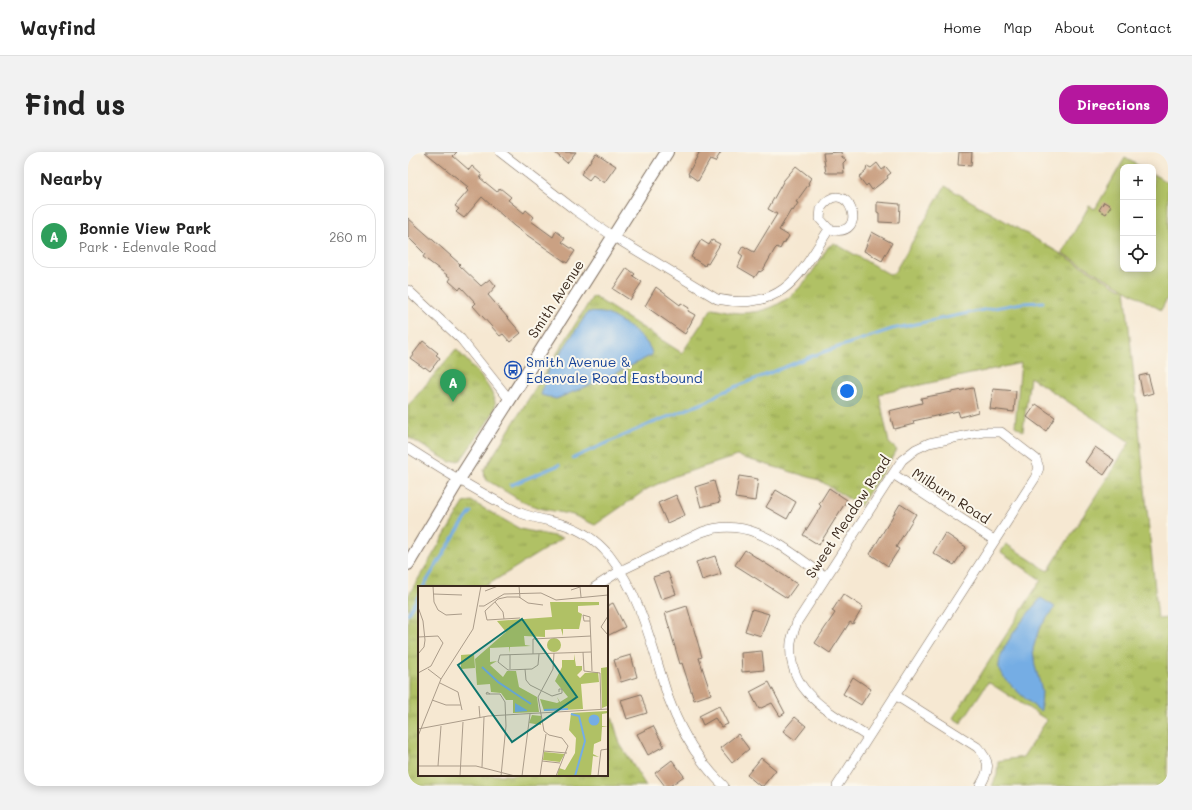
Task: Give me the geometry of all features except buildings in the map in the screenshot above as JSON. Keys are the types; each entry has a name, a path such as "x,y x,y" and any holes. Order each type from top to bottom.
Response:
{"main road":[{"name":"Smith Avenue","path":"408,564 458,480 667,152"}],"street":[{"path":"500,152 543,187 614,237 717,299 734,303 750,303 766,298 779,292 792,282 807,264 829,229"},
{"path":"408,290 461,339 510,399"},
{"name":"Sweet Meadow Road","path":"837,786 1035,478 1039,468 1036,459 1000,432 983,432 929,443 916,449 902,460 825,576 797,622 791,642 791,662 799,682 807,694 822,707 868,737"},
{"path":"408,448 458,480 520,512 576,529 598,543 620,571 642,614 669,698 678,720 702,761 724,786"},
{"name":"Milburn Road","path":"893,474 994,540"},
{"path":"597,586 620,571 713,528 738,527 751,530 766,537 825,576"},
{"path":"895,695 977,747 984,753 988,761 988,769 980,786"}],"green space":[{"path":"1125,158 1136,164 1121,164"},
{"path":"1120,166 1120,272 1156,272 1156,176 1168,183 1168,297 1161,310 1062,253 1089,206 1095,209"},
{"path":"945,186 1121,289 1125,288 1158,619 1168,618 1167,786 992,786 997,775 998,761 1023,757 1047,720 988,682 961,723 953,718 1041,580 1001,552 1006,544 1048,571 1130,442 1030,377 1023,431 1015,426 1021,363 879,394 889,443 897,450 860,506 819,480 737,456 675,476 647,489 595,525 573,515 539,508 523,502 485,479 484,470 593,296 682,353 712,308 737,313 756,312 783,302 803,284 828,247 834,243 889,274 894,273"},
{"path":"456,349 487,385 495,401 495,408 490,418 461,460 450,462 408,437 408,406"},
{"path":"471,501 520,529 563,538 486,586 418,586 418,776 608,776 608,718 612,717 620,744 646,786 408,786 408,596 464,503"}],"water":[{"path":"588,312 607,314 620,321 647,343 651,349 652,355 605,379 556,399 541,395 547,373"},
{"path":"1041,598 1055,607 1039,629 1033,649 1035,666 1042,690 1040,711 1005,678 999,669 999,661 1014,632"}],"waterway":[{"path":"573,458 652,423 708,401 718,394 812,356 892,329 1022,303 1043,302"},
{"path":"511,485 559,465"},
{"path":"424,586 458,530 471,512"},
{"path":"408,614 418,597"}],"place":[{"name":"Smith Avenue & Edenvale Road Eastbound","path":"513,370"},
{"name":"Bonnie View Park","path":"453,402"}]}
